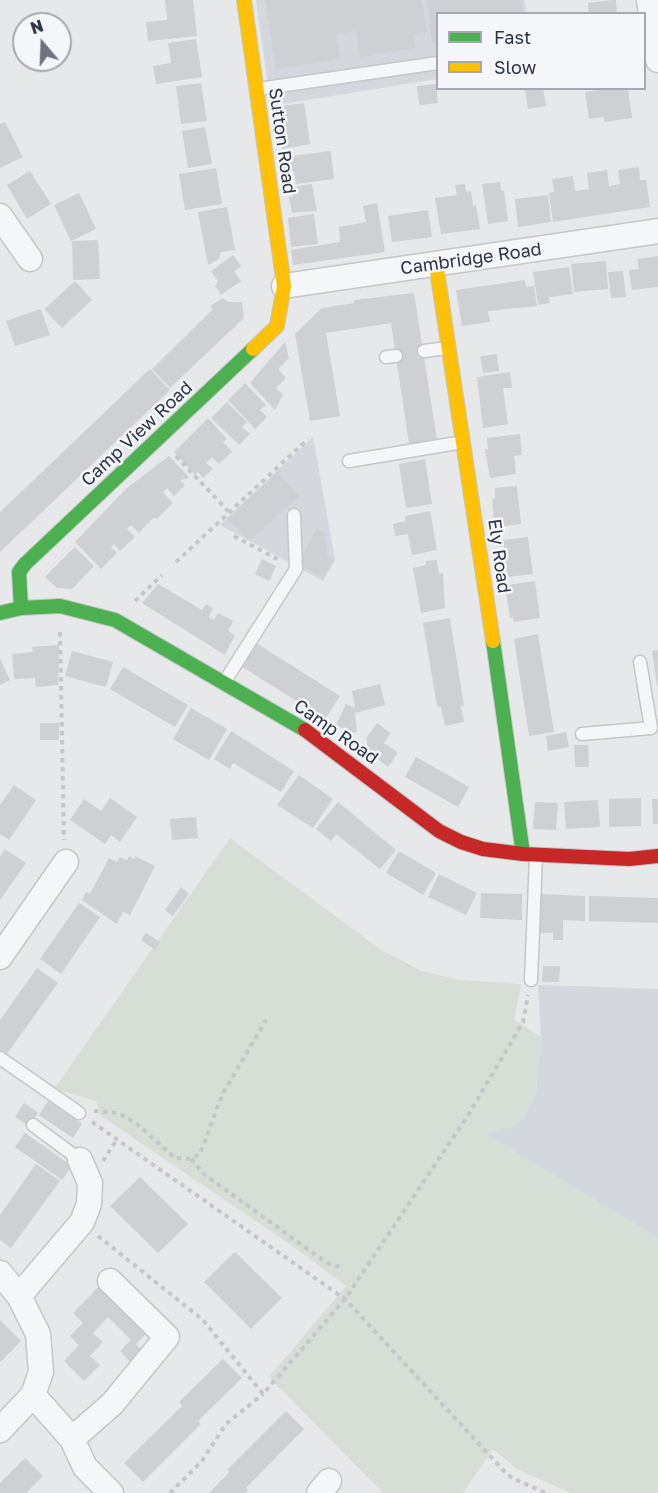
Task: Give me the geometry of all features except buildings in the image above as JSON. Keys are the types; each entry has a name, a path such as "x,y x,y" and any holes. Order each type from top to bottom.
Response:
{"street":[{"name":"Sutton Road","path":"244,0 284,286"},
{"path":"653,7 658,60"},
{"path":"0,216 30,259"},
{"name":"Cambridge Road","path":"284,286 658,231"},
{"name":"Ely Road","path":"436,264 530,854"},
{"name":"Camp View Road","path":"21,608 20,572 25,564 277,326 284,286"},
{"name":"Camp Road","path":"0,613 21,608 60,606 115,620 298,725 344,757 439,831 483,849 630,859 658,856"},
{"path":"0,957 66,862"},
{"path":"19,1296 81,1222 89,1204 90,1183 80,1160"},
{"path":"0,1273 19,1296 38,1334 41,1353 41,1372 33,1395 0,1430"},
{"path":"72,1439 112,1404 167,1337 110,1281"},
{"path":"33,1395 72,1439 85,1467 111,1493"}],"lane":[{"path":"257,89 436,63"},
{"path":"424,351 450,347"},
{"path":"349,460 464,442"},
{"path":"224,682 296,569 294,515"},
{"path":"582,734 655,727 640,662"},
{"path":"530,854 531,980"},
{"path":"0,1058 79,1113"},
{"path":"33,1125 80,1160"}],"path":[{"path":"159,438 229,512"},
{"path":"176,562 308,439"},
{"path":"234,536 296,569"},
{"path":"115,620 162,574"},
{"path":"60,606 63,838 66,862"},
{"path":"170,1493 202,1461 216,1436 226,1424 263,1394 345,1299 467,1117 524,1022 531,980"},
{"path":"109,1110 136,1123 175,1158 191,1159 200,1154 222,1095 266,1020"},
{"path":"79,1113 345,1299 503,1470 512,1478 546,1493"},
{"path":"191,1159 204,1175 327,1263 340,1267"},
{"path":"81,1222 203,1320 263,1394"}],"shaded area":[{"path":"256,0 524,0 526,12 436,12 436,79 271,106"},
{"path":"313,437 335,560 323,581 220,525"},
{"path":"230,838 381,950 422,971 459,980 521,984 514,1020 541,1037 536,1092 523,1118 513,1126 485,1134 658,1238 658,1493 571,1493 517,1469 493,1449 463,1493 383,1493 269,1377 346,1286 291,1245 101,1116 96,1101 54,1089"},
{"path":"538,985 658,989 658,1238 485,1134 513,1126 523,1118 536,1092 541,1037"}],"traffic: fast":[{"path":"21,608 19,572 25,564 253,349"},
{"path":"0,613 21,608 60,606 115,620 305,730"},
{"path":"493,641 523,854"}],"traffic: slow":[{"path":"244,0 284,286 277,326 253,349"},
{"path":"436,264 493,641"}],"traffic: jam":[{"path":"305,730 439,831 461,842 483,849 523,854 629,859 658,856"}]}
